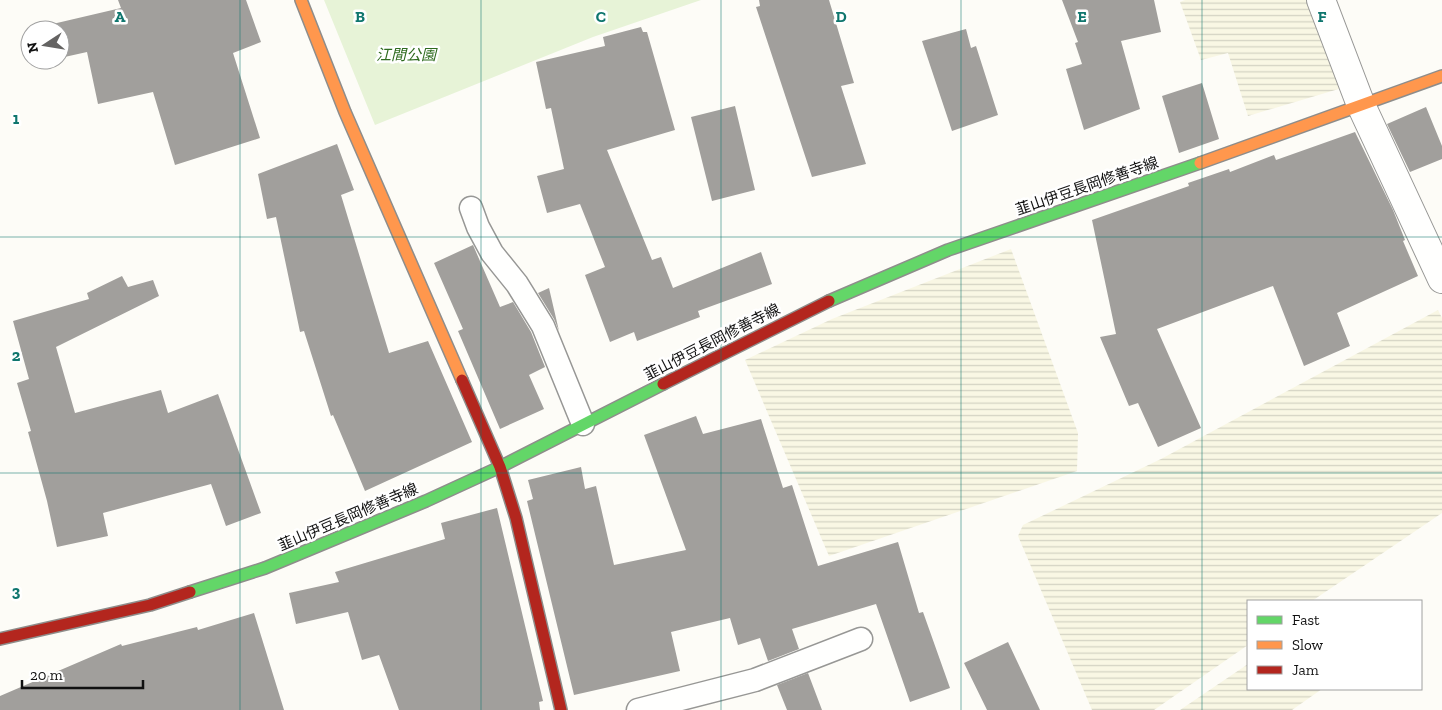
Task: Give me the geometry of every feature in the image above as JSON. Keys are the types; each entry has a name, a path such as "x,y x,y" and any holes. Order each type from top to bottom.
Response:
{"main road":[{"path":"301,0 345,112 500,467 516,518 561,710"},
{"name":"韮山伊豆長岡修善寺線","path":"0,639 150,605 265,568 426,501 500,467 813,308 948,250 1274,137 1442,76"}],"street":[{"path":"1321,0 1361,105 1442,279"}],"lane":[{"path":"471,208 478,228 492,253 516,284 543,326 583,424"},
{"path":"638,710 755,680 862,639"}],"shaded area":[{"path":"1185,0 1311,0 1342,88 1248,116 1228,53 1201,60 1180,2"},
{"path":"1011,249 1078,433 1077,471 829,556 745,360 832,319"},
{"path":"1438,310 1442,318 1442,513 1313,600 1247,600 1247,646 1154,710 1092,710 1018,536 1023,525 1161,459"},
{"path":"1247,665 1247,690 1321,690 1292,710 1180,710"}],"green space":[{"name":"江間公園","path":"324,0 701,0 593,37 375,125"}],"building":[{"path":"118,0 246,0 261,42 233,53 260,138 175,165 153,92 98,104 87,52 70,56 70,20 121,8"},
{"path":"759,0 829,0 854,83 841,86 866,164 812,177 756,7 760,6"},
{"path":"1062,0 1154,0 1161,32 1121,41 1140,109 1084,130 1066,69 1082,64 1075,43 1078,42"},
{"path":"641,27 643,32 647,32 675,130 607,150 652,260 661,257 673,288 761,252 772,284 698,311 700,317 637,341 634,332 610,342 585,275 605,267 580,204 547,213 537,176 564,169 551,108 546,109 536,62 605,46 603,37"},
{"path":"966,29 971,48 976,46 998,115 952,131 922,41"},
{"path":"1202,83 1219,139 1179,153 1162,96"},
{"path":"735,106 755,190 712,201 691,117"},
{"path":"1426,107 1442,146 1442,159 1410,172 1387,124"},
{"path":"1355,132 1393,210 1405,240 1403,241 1418,276 1337,313 1350,346 1304,366 1273,286 1157,329 1201,428 1158,447 1138,403 1129,406 1100,337 1116,334 1092,220 1189,186 1188,183 1229,169 1230,172 1274,155 1276,160"},
{"path":"337,144 354,190 341,195 389,353 428,341 472,442 365,491 333,415 331,416 304,331 300,332 276,217 267,219 258,174"},
{"path":"473,245 500,307 513,302 531,332 545,367 529,375 544,409 500,429 458,331 463,329 434,263"},
{"path":"122,276 128,287 153,280 159,296 56,347 75,413 161,390 168,413 218,394 261,513 226,526 211,484 103,513 108,536 57,547 47,501 28,432 31,431 17,383 29,379 13,321 89,299 87,293"},
{"path":"549,288 559,331 538,293"},
{"path":"696,416 703,434 761,419 783,488 792,485 818,566 898,542 919,613 923,612 950,688 910,702 876,604 792,629 799,649 768,661 760,638 738,645 730,618 671,632 680,671 574,695 527,501 533,499 528,480 581,467 585,489 596,486 614,565 686,550 644,435"},
{"path":"497,508 543,701 539,702 540,710 399,710 379,655 362,660 348,612 296,624 289,593 339,582 335,572 445,539 441,523"},
{"path":"254,613 284,710 0,710 0,696 121,644 122,646 197,627 198,630"},
{"path":"1008,642 1040,710 987,710 964,663"},
{"path":"808,673 822,710 787,710 777,685"}],"traffic: fast":[{"path":"829,301 948,250 1200,163"},
{"path":"190,592 265,568 426,501 500,467 663,384"}],"traffic: slow":[{"path":"301,0 345,112 462,380"},
{"path":"1200,163 1442,76"}],"traffic: jam":[{"path":"663,384 829,301"},
{"path":"462,380 500,467 516,518 561,710"},
{"path":"0,639 150,605 190,592"}]}
